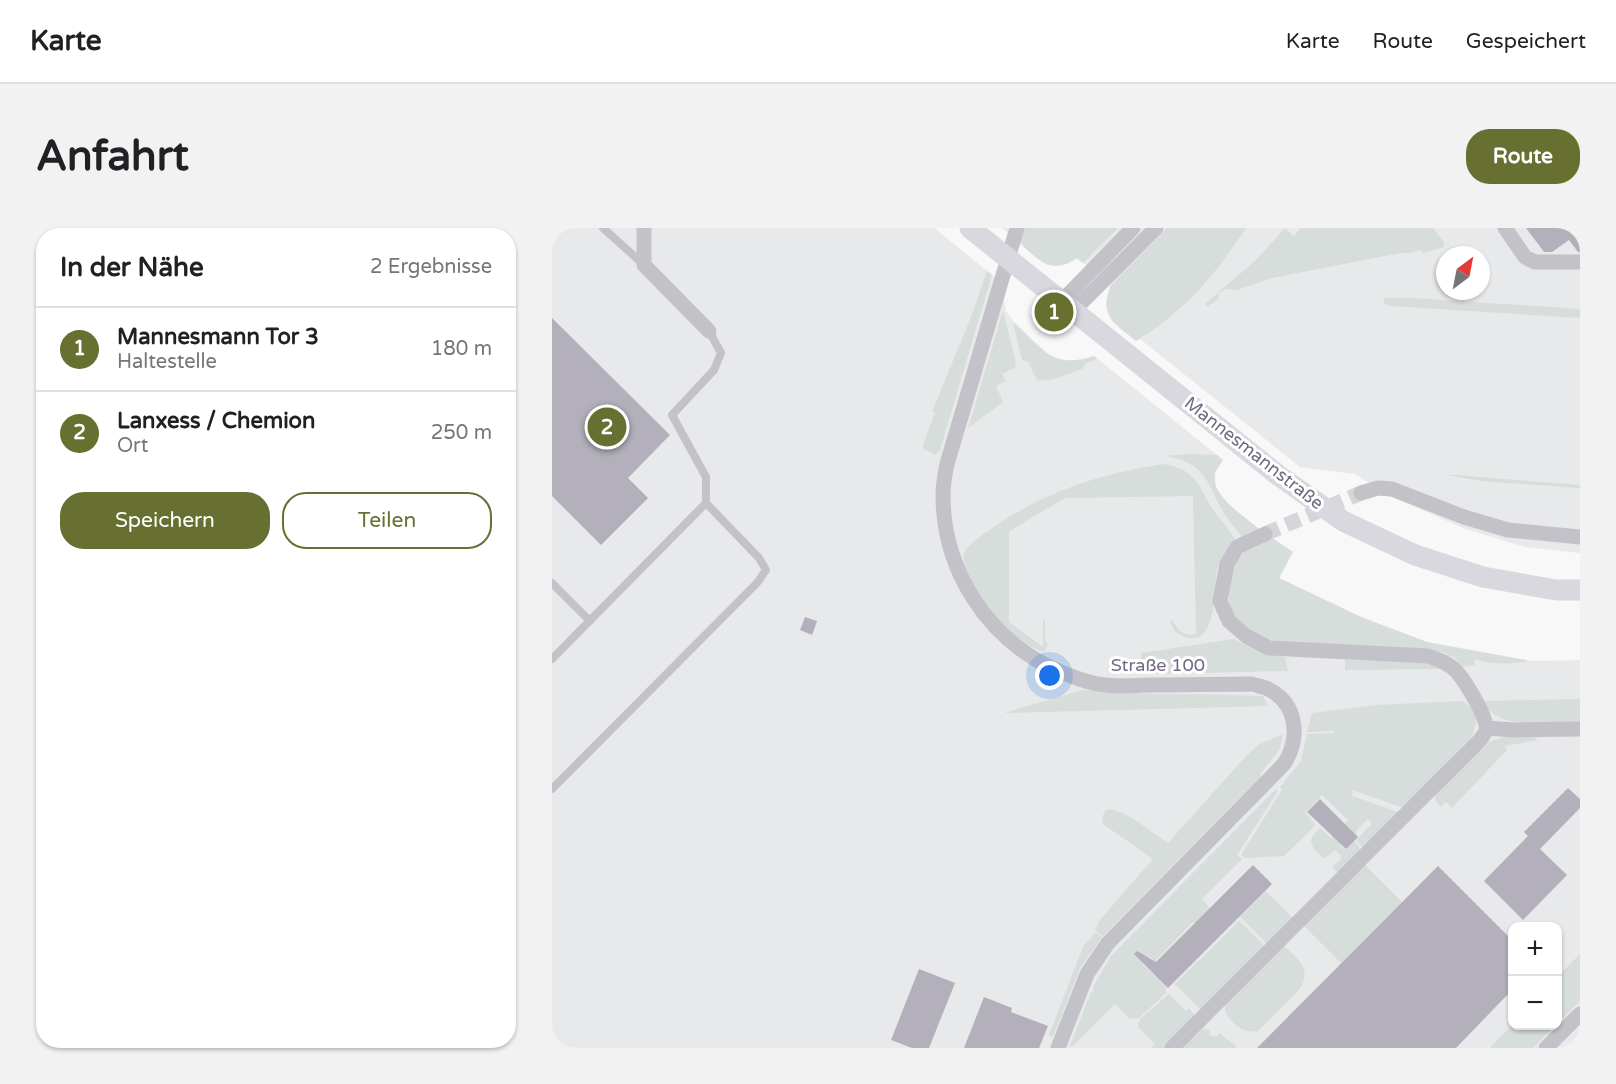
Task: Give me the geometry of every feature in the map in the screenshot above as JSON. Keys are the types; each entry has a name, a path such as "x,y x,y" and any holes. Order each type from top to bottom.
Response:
{"main road":[{"name":"Mannesmannstraße","path":"970,228 1278,476 1343,521 1415,555 1483,578 1556,590 1580,590"}],"street":[{"path":"644,228 644,265 709,331"},
{"name":"Straße 100","path":"1017,228 954,434 947,464 943,495 945,523 962,583 982,612 1008,640 1037,661 1070,676 1105,686 1252,684 1270,690 1283,700 1292,716 1296,735 1292,752 1284,764 1108,943 1087,974 1058,1048"},
{"path":"1068,306 1132,228"},
{"path":"1068,306 1156,228"},
{"path":"1505,228 1525,256 1535,262 1580,262"},
{"path":"1361,493 1378,488 1392,489 1464,517 1508,530 1580,537"},
{"path":"1172,1048 1480,740 1486,728 1485,720 1466,684 1456,671 1444,662 1428,656 1269,648 1246,636 1229,621 1220,601 1227,564 1237,547 1265,534"},
{"path":"1486,728 1580,729"},
{"path":"1546,1048 1580,1014"}],"lane":[{"path":"603,228 644,265"},
{"path":"552,789 757,583 766,570 759,558 706,503 706,477 672,415 714,370 721,353 709,331"},
{"path":"552,659 706,503"},
{"path":"552,583 590,621"}],"shaded area":[{"path":"552,228 934,228 1007,287 1004,300 1006,311 1013,321 1053,359 1081,360 1094,356 1223,460 1215,473 1216,488 1227,503 1259,529 1293,552 1279,578 1361,617 1427,642 1476,653 1532,661 1580,660 1580,1048 552,1048"},
{"path":"1002,228 1580,228 1580,553 1525,547 1463,528 1390,496 1355,474 1300,467 1140,339 1136,341 1113,322 1106,308 1110,285 1077,258 1056,266 1046,264"},
{"path":"1024,228 1118,228 1083,263 1077,258 1060,266 1052,266 1032,255 1019,242"},
{"path":"1167,228 1246,228 1198,291 1169,318 1136,341 1115,324 1108,312 1111,285"},
{"path":"1285,228 1294,236 1301,228 1433,228 1444,242 1444,246 1436,246 1436,249 1423,253 1421,250 1400,253 1272,278 1237,290 1226,289 1219,293 1218,299 1208,306 1205,304 1256,260"},
{"path":"987,271 992,275 940,450 935,455 922,448 935,413 932,412 971,317"},
{"path":"1383,298 1413,298 1580,309 1580,318 1390,306 1385,304"},
{"path":"1003,311 1016,363 1015,368 1002,374 1006,381 996,386 1003,402 968,428"},
{"path":"1013,322 1040,348 1058,358 1080,360 1094,356 1097,359 1086,363 1082,369 1066,375 1048,380 1037,380 1028,362 1022,360"},
{"path":"1217,455 1223,460 1215,472 1214,480 1217,488 1229,504 1259,529 1244,539 1223,512 1201,473 1187,462 1165,456"},
{"path":"1165,464 1191,475 1216,515 1234,538 1234,542 1217,570 1214,604 1208,627 1202,635 1193,638 1181,635 1174,629 1170,620 1182,632 1196,634 1193,496 1065,498 1009,531 1009,622 1043,647 1043,621 1045,621 1045,640 1048,645 1044,652 1025,643 1009,631 975,591 964,566 964,554 970,544 980,536 1028,506 1072,487 1118,473"},
{"path":"1442,474 1580,485 1580,488 1481,481"},
{"path":"1272,538 1293,552 1279,578 1361,617 1427,642 1526,660 1526,662 1500,664 1475,659 1475,665 1462,667 1455,658 1442,652 1289,644 1251,632 1234,616 1230,606 1231,578 1240,555 1253,546"},
{"path":"1234,639 1261,652 1285,657 1288,671 1156,674 1142,666 1141,653"},
{"path":"1345,660 1426,662 1444,669 1345,670"},
{"path":"1083,690 1263,696 1268,706 1004,713"},
{"path":"1580,699 1580,722 1541,724 1526,724 1500,718 1490,711 1483,701"},
{"path":"1462,701 1471,707 1477,719 1472,737 1403,808 1353,790 1352,796 1398,812 1363,848 1356,840 1372,824 1368,819 1356,831 1352,839 1348,837 1340,845 1345,850 1354,841 1361,849 1338,873 1332,867 1341,859 1341,855 1335,850 1324,859 1313,847 1311,841 1320,828 1331,838 1348,820 1322,795 1305,813 1316,825 1284,856 1245,858 1241,855 1282,790 1280,787 1301,761 1307,734 1335,733 1334,731 1307,732 1312,713 1376,705"},
{"path":"1283,734 1280,749 1260,774 1261,776 1103,936 1095,930 1100,920 1153,859 1103,824 1102,817 1106,810 1128,816 1168,843 1247,755 1260,744"},
{"path":"1507,736 1532,736 1538,740 1505,746 1507,750 1452,808 1446,802 1441,807 1434,794 1486,743"},
{"path":"1276,789 1278,791 1237,855 1242,859 1202,899 1210,908 1155,961 1150,957 1142,964 1164,983 1167,992 1139,1018 1130,1019 1115,1004 1072,1047 1070,1046 1093,987 1111,956"},
{"path":"1364,864 1402,902 1341,963 1303,925"},
{"path":"1265,891 1293,918 1267,944 1240,917"},
{"path":"1239,921 1265,946 1200,1009 1175,984"},
{"path":"1095,932 1102,937 1080,968 1053,1037 1049,1035 1083,947"},
{"path":"1283,945 1294,955 1304,970 1305,976 1299,990 1259,1030 1253,1032 1236,1026 1228,1016 1225,1006"},
{"path":"1580,954 1580,1001 1562,1019 1562,976 1562,972"},
{"path":"1169,994 1186,1011 1189,1008 1195,1016 1164,1048 1151,1048 1155,1044 1138,1027 1140,1019"},
{"path":"1204,1029 1210,1030 1209,1035 1217,1037 1219,1033 1236,1048 1182,1048"},
{"path":"1508,1029 1551,1030 1533,1048 1490,1048"}],"building":[{"path":"1526,228 1580,228 1580,252 1569,240 1552,252 1544,252"},
{"path":"552,318 670,435 628,478 648,498 601,545 552,496"},
{"path":"805,617 817,621 812,635 800,630"},
{"path":"1568,788 1580,799 1580,808 1540,849 1567,875 1523,920 1484,881 1528,836 1524,832"},
{"path":"1320,799 1358,837 1346,849 1307,812"},
{"path":"1253,865 1272,884 1168,988 1134,954 1137,951 1156,962"},
{"path":"1438,866 1508,936 1508,994 1456,1048 1257,1048"},
{"path":"919,969 955,983 929,1048 912,1048 891,1040"},
{"path":"984,997 1012,1008 1011,1012 1048,1026 1039,1048 964,1048"}],"tunnel":[{"path":"1265,534 1361,493"}],"place":[{"name":"Mannesmann Tor 3","path":"1054,312"},
{"name":"Lanxess / Chemion","path":"607,427"}]}
